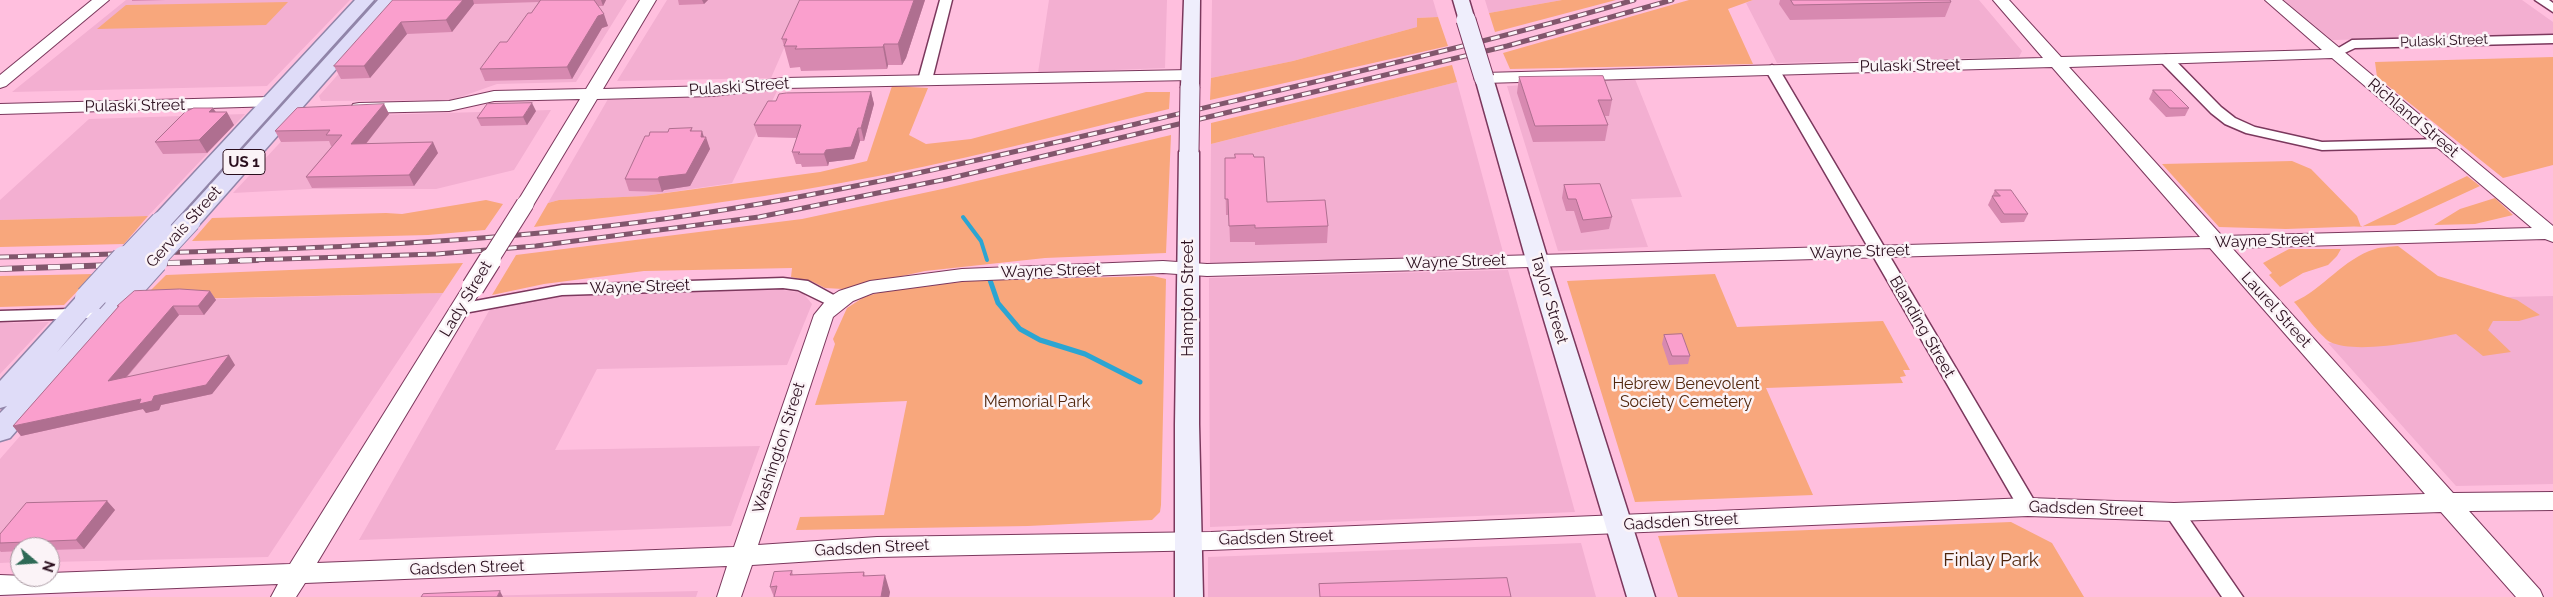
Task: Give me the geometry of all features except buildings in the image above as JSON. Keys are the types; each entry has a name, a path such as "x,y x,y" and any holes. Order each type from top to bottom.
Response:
{"main road":[{"name":"Gervais Street","path":"0,398 190,221 265,138 365,0"},
{"name":"Gervais Street","path":"0,431 160,222 289,107 388,0"},
{"name":"Hampton Street","path":"1189,597 1188,270 1192,0"},
{"name":"Taylor Street","path":"1461,0 1537,260 1640,597"}],"street":[{"path":"0,83 101,0"},
{"name":"Lady Street","path":"283,597 648,0"},
{"path":"925,80 946,0"},
{"name":"Laurel Street","path":"2001,0 2531,597"},
{"name":"Richland Street","path":"2273,0 2552,234"},
{"path":"2541,0 2553,8"},
{"name":"Pulaski Street","path":"2336,53 2352,44 2553,39"},
{"name":"Pulaski Street","path":"1484,78 2055,63 2336,53 2364,54 2553,49"},
{"path":"2166,59 2223,116 2251,130 2322,146 2442,143"},
{"name":"Blanding Street","path":"1772,69 2028,507"},
{"name":"Pulaski Street","path":"346,109 449,106 494,96 712,91 785,83 925,80 1190,81"},
{"name":"Pulaski Street","path":"0,109 289,107"},
{"name":"Wayne Street","path":"459,310 562,290 783,282 802,285 835,303 856,291 870,287 971,275 1163,267 1188,270 2552,234"},
{"name":"Washington Street","path":"730,597 742,556 824,315 835,303"},
{"path":"0,316 97,306"},
{"name":"Gadsden Street","path":"0,585 742,556 930,545 1188,542 2028,507 2174,512 2446,502 2553,501"},
{"path":"2174,512 2233,597"}],"shaded area":[{"path":"126,0 350,0 267,86 12,92"},
{"path":"404,0 627,0 576,82 497,84 452,100 321,101 319,96"},
{"path":"667,0 805,0 771,78 617,81"},
{"path":"1049,0 1167,0 1165,68 1038,73"},
{"path":"1212,0 1433,0 1438,17 1417,18 1417,27 1293,61 1211,78"},
{"path":"1485,0 1562,0 1489,13"},
{"path":"1753,0 1979,0 2022,51 2019,57 1777,63 1746,3"},
{"path":"2284,0 2522,0 2553,22 2553,35 2332,40"},
{"path":"1635,79 1682,197 1631,199 1648,247 1558,251 1507,86"},
{"path":"1457,82 1504,256 1210,265 1211,144"},
{"path":"778,89 732,183 644,196 559,200 548,203 608,99"},
{"path":"551,110 514,170 436,189 310,189 233,193 304,117"},
{"path":"245,114 148,216 0,220 0,200 89,119"},
{"path":"1508,270 1575,512 1210,527 1209,278"},
{"path":"776,289 803,293 812,304 787,365 597,369 555,450 760,446 731,526 359,540 490,309 547,296"},
{"path":"443,293 268,557 60,562 60,537 10,537 10,562 0,563 0,459 138,301"},
{"path":"2553,296 2553,484 2456,486 2328,343 2410,341 2371,300"},
{"path":"49,322 0,374 0,323"},
{"path":"1581,543 1596,597 1208,597 1208,557"},
{"path":"698,591 696,597 429,597"}],"green space":[{"path":"1562,0 1616,0 1495,32 1489,13"},
{"path":"1689,0 1753,0 1728,9 1753,64 1510,69 1503,53"},
{"path":"288,2 266,25 97,29 126,5"},
{"path":"1438,17 1448,46 1210,100 1211,78 1293,61 1417,27 1417,18"},
{"path":"2553,57 2553,165 2503,178 2377,77 2375,62"},
{"path":"1452,65 1457,82 1211,144 1211,123"},
{"path":"892,86 928,88 909,135 926,144 971,139 1146,92 1170,92 1169,109 923,167 764,196 534,227 548,203 559,200 644,196 820,172 867,161"},
{"path":"1171,135 1166,253 1045,258 925,271 843,289 825,288 811,281 791,277 792,268 644,271 544,284 492,295 516,255 802,219 947,188"},
{"path":"2292,161 2311,169 2357,216 2361,226 2286,229 2219,227 2162,164"},
{"path":"2467,176 2480,186 2395,225 2363,226"},
{"path":"2495,198 2513,215 2475,224 2434,225 2460,209"},
{"path":"486,200 503,204 485,230 428,235 192,241 212,218 402,214"},
{"path":"148,216 124,244 0,247 0,220"},
{"path":"2398,246 2438,276 2517,300 2540,315 2519,321 2493,321 2488,330 2511,352 2483,356 2456,334 2374,347 2342,346 2326,339 2294,302 2364,254 2377,248"},
{"path":"2289,249 2341,249 2328,265 2303,273 2280,287 2269,275 2272,273 2263,263"},
{"path":"463,263 443,293 141,300 166,275"},
{"path":"94,274 64,305 0,307 0,276"},
{"name":"Hebrew Benevolent Society Cemetery","path":"1715,274 1737,327 1883,321 1910,370 1903,370 1906,376 1900,377 1903,383 1766,388 1813,495 1635,502 1567,281"},
{"name":"Memorial Park","path":"1153,276 1166,279 1161,505 1160,512 1152,520 1028,526 796,530 800,517 884,515 907,401 815,405 835,344 833,339 847,308 864,297 881,292 968,281"},
{"name":"Finlay Park","path":"2011,522 2052,543 2084,597 1678,597 1658,536"}],"waterway":[{"path":"963,217 981,241 987,260"},
{"path":"990,280 998,303 1020,329 1040,340 1085,354 1140,382"}],"railway":[{"path":"0,257 401,243 561,231 704,213 830,191 1078,137 1450,49 1634,0"},
{"path":"220,261 437,254 536,246 759,217 947,179 1360,81 1507,46 1672,0"},
{"path":"0,269 257,260"}]}
